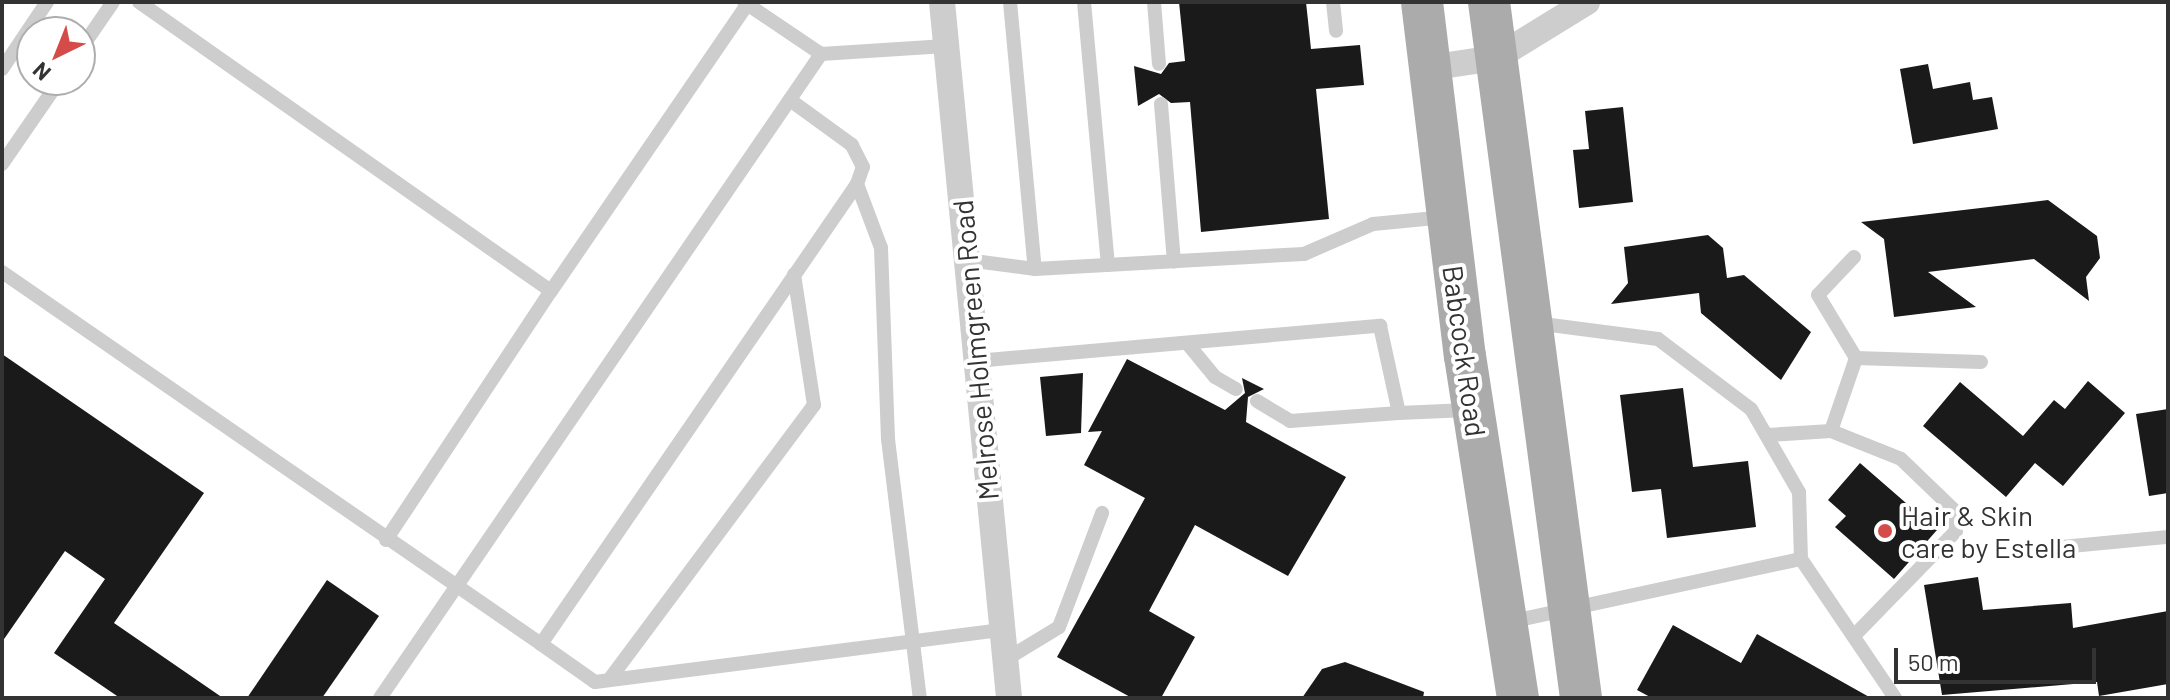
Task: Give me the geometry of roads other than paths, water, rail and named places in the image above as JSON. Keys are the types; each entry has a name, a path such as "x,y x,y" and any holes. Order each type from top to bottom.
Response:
{"main road":[{"name":"Babcock Road","path":"1422,2 1473,409 1518,698"},
{"path":"1489,2 1581,698"}],"street":[{"name":"Melrose Holmgreen Road","path":"942,2 1009,698"},
{"path":"1428,68 1496,58 1587,2"}],"lane":[{"path":"2,69 47,2"},
{"path":"96,27 113,2"},
{"path":"139,2 551,291"},
{"path":"1010,2 1035,269"},
{"path":"1084,2 1108,265"},
{"path":"1154,2 1159,64"},
{"path":"1333,2 1336,31"},
{"path":"386,540 747,3 821,54 946,46"},
{"path":"380,698 436,612 459,590 821,54"},
{"path":"2,164 49,96"},
{"path":"541,644 857,184 863,167 852,145 790,100"},
{"path":"1161,104 1174,261"},
{"path":"857,184 881,248 888,439 916,641 920,698"},
{"path":"967,260 1035,269 1304,254 1373,224 1447,217"},
{"path":"1854,257 1818,295 1856,358"},
{"path":"2,272 595,682 1002,630"},
{"path":"609,680 814,405 794,275"},
{"path":"1531,323 1658,339 1751,409 1799,492 1801,559 1895,698"},
{"path":"976,361 1380,326 1399,413"},
{"path":"1187,343 1215,377 1236,389"},
{"path":"1856,358 1981,362"},
{"path":"1831,431 1856,358"},
{"path":"1257,401 1290,421 1473,409"},
{"path":"1768,435 1831,431 1901,459 1954,510 1956,531 1854,636"},
{"path":"1005,660 1059,627 1102,513"},
{"path":"2019,551 2168,537"},
{"path":"1506,622 1570,610 1687,578 1801,559"}],"place":[{"name":"Hair & Skin care by Estella","path":"1885,531"}]}
